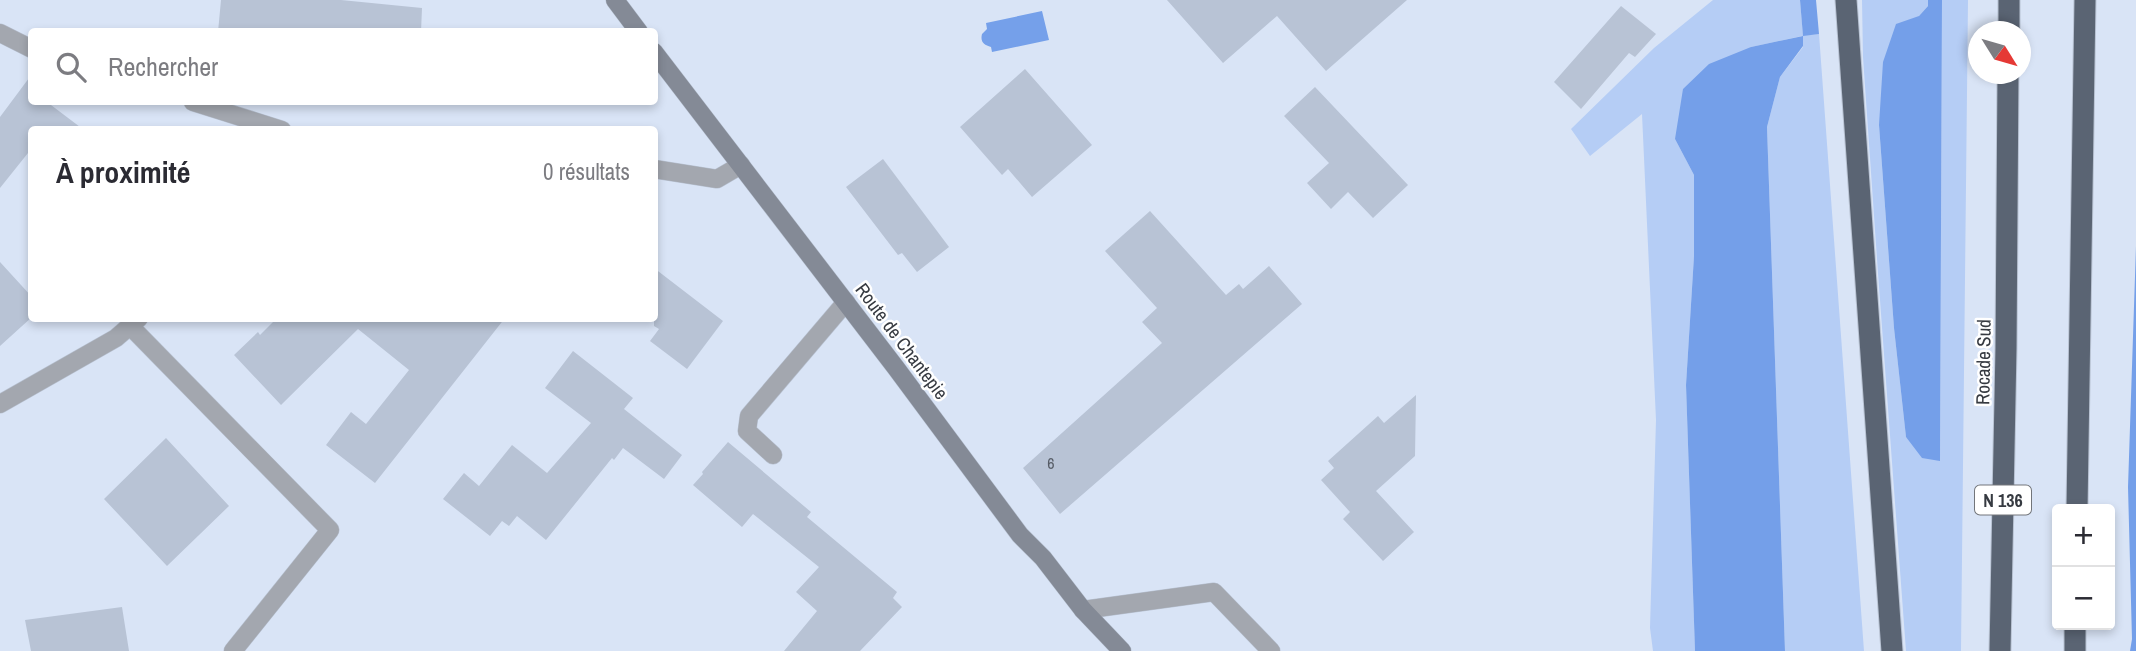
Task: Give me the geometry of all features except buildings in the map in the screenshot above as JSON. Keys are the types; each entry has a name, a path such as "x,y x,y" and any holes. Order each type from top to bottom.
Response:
{"highway":[{"path":"1846,0 1892,651"},
{"path":"2009,0 2009,21"},
{"path":"2077,504 2085,0"},
{"name":"Rocade Sud","path":"2000,651 2008,84"},
{"path":"2075,630 2075,651"}],"street":[{"path":"615,0 636,28"},
{"path":"0,33 28,47"},
{"name":"Route de Chantepie","path":"658,57 1020,535 1043,558 1083,610 1122,651"},
{"path":"203,105 269,126"},
{"path":"658,170 717,179 741,165"},
{"path":"773,455 747,431 750,416 846,302"},
{"path":"0,404 116,338 135,322 330,530 233,651"},
{"path":"1083,610 1214,592 1271,651"}],"shaded area":[{"path":"1713,0 1800,0 1803,35 1819,34 1864,651 1785,651 1767,127 1780,77 1803,47 1802,36 1751,47 1675,139 1694,175 1694,256 1686,385 1695,651 1653,651 1650,628 1656,420 1642,114 1590,156 1571,129 1654,48"},
{"path":"1800,0 1816,0 1819,34 1803,36"},
{"path":"1862,0 1928,0 1928,6 1919,16 1879,125 1894,328 1906,437 1940,460 1942,0 1968,0 1961,651 1906,651 1863,57"},
{"path":"1928,0 1942,0 1940,461 1922,458 1906,437 1894,328 1879,125 1883,62 1896,24 1919,16 1928,6"},
{"path":"1042,11 1049,40 992,52 991,47 982,41 982,34 987,29 986,23"},
{"path":"1803,36 1803,46 1780,77 1767,127 1785,651 1695,651 1686,385 1694,256 1694,175 1675,139 1683,89 1709,64 1751,47"},
{"path":"2136,246 2136,651 2130,651 2132,639 2128,487"}]}
